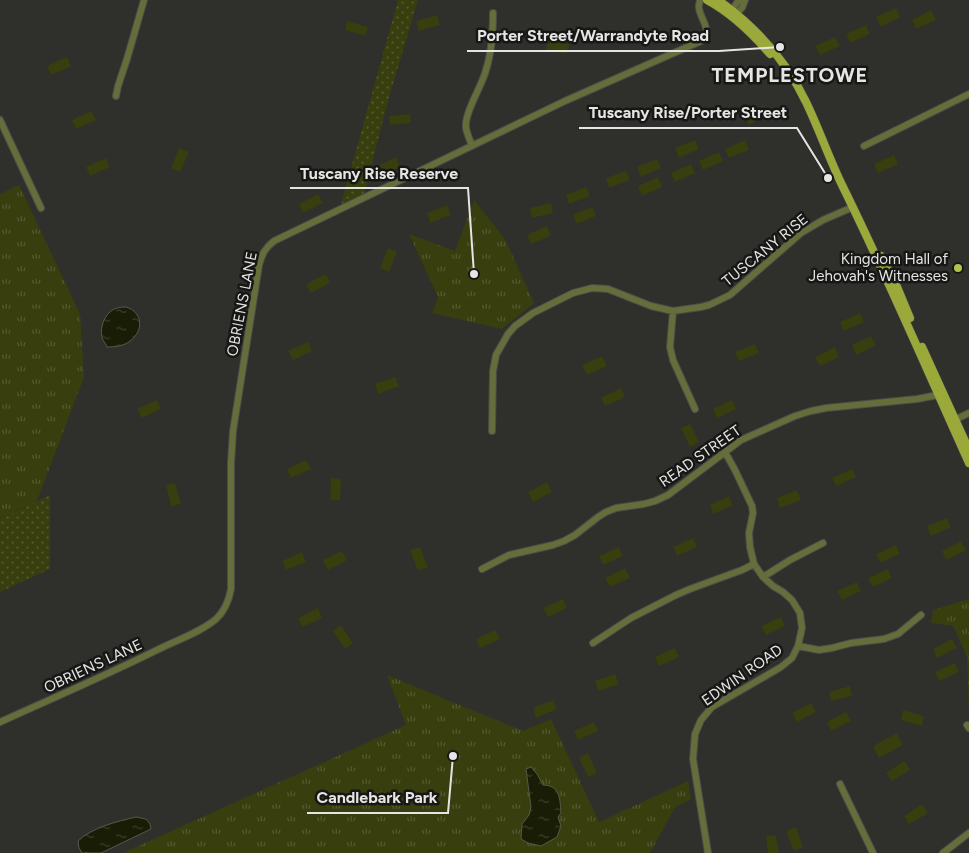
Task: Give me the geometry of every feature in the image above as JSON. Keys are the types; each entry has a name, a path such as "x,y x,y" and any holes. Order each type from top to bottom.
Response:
{"main road":[{"path":"707,0 734,13"},
{"path":"718,0 764,39 794,80 806,102 832,164 853,207 895,282 941,394 969,450"},
{"path":"953,420 969,463"}],"street":[{"path":"116,96 144,0"},
{"name":"OBRIENS LANE","path":"0,722 204,627 221,614 229,600 231,589 232,431 262,255 266,248 274,241 472,146 705,39 707,34 706,28 698,7 700,0"},
{"path":"734,13 739,0"},
{"path":"734,13 742,8 745,0"},
{"path":"472,146 467,133 466,120 489,60 493,41 493,13"},
{"path":"864,146 969,94"},
{"path":"0,120 41,208"},
{"name":"TUSCANY RISE","path":"492,431 493,371 496,355 515,326 533,313 573,293 592,288 608,289 651,306 673,311 709,305 730,295 801,233 853,207"},
{"path":"673,311 670,347 673,360 695,409"},
{"name":"READ STREET","path":"482,569 509,555 564,541 598,517 616,508 644,504 668,495 741,440 795,416 811,411 916,399 941,394"},
{"path":"953,420 969,413"},
{"name":"EDWIN ROAD","path":"708,853 693,759 695,734 702,720 712,707 781,667 792,658 798,646 802,628 800,613 792,600 763,577 754,564 749,533 753,513 752,506 725,452"},
{"path":"763,577 823,543"},
{"path":"593,643 631,618 676,595 754,564"},
{"path":"798,646 819,650 851,643 884,639 898,634 921,615"},
{"path":"840,784 873,853"},
{"path":"943,853 969,833"}],"green space":[{"path":"398,0 418,0 388,101 364,194 341,204"},
{"path":"896,8 900,17 881,27 876,17"},
{"path":"931,10 936,20 916,29 912,20"},
{"path":"437,15 440,25 419,31 416,21"},
{"path":"347,21 368,27 365,36 345,30"},
{"path":"866,25 870,34 850,43 846,34"},
{"path":"835,37 840,46 820,55 815,46"},
{"path":"548,40 569,44 567,54 546,50"},
{"path":"67,57 71,66 51,75 47,66"},
{"path":"763,105 768,114 749,125 744,117"},
{"path":"91,111 96,120 76,129 72,120"},
{"path":"410,114 411,123 390,125 389,116"},
{"path":"695,140 699,149 679,158 675,148"},
{"path":"745,140 749,150 729,158 725,149"},
{"path":"179,148 189,152 180,172 171,168"},
{"path":"719,152 723,161 703,170 699,161"},
{"path":"894,155 898,164 878,173 874,164"},
{"path":"396,157 400,167 380,176 376,167"},
{"path":"106,158 110,167 90,176 86,167"},
{"path":"657,159 661,168 641,177 637,167"},
{"path":"691,164 695,173 675,182 671,173"},
{"path":"626,171 630,180 609,188 606,178"},
{"path":"658,177 662,187 642,196 638,186"},
{"path":"19,185 80,314 84,377 37,501 0,519 0,194"},
{"path":"586,187 590,196 569,204 566,195"},
{"path":"318,194 323,203 303,213 299,204"},
{"path":"474,200 505,239 534,303 502,329 432,313 438,297 409,234 455,251"},
{"path":"551,203 553,213 532,218 530,208"},
{"path":"447,205 451,215 430,223 427,213"},
{"path":"592,207 596,216 577,224 573,215"},
{"path":"547,226 551,236 531,244 527,235"},
{"path":"388,248 397,252 389,272 380,268"},
{"path":"326,274 330,283 311,293 306,284"},
{"path":"860,313 864,322 844,331 840,322"},
{"path":"871,336 876,345 856,355 852,345"},
{"path":"308,342 312,351 293,360 288,351"},
{"path":"755,344 759,353 739,361 735,352"},
{"path":"835,347 839,357 820,366 815,357"},
{"path":"602,356 607,366 587,375 582,365"},
{"path":"395,377 399,386 378,394 375,384"},
{"path":"621,388 625,397 605,406 601,398"},
{"path":"157,400 161,409 142,418 137,409"},
{"path":"732,400 736,409 717,418 713,409"},
{"path":"690,424 699,442 690,447 681,428"},
{"path":"306,460 311,469 291,478 287,469"},
{"path":"852,469 856,477 836,486 832,478"},
{"path":"331,478 341,479 340,500 330,500"},
{"path":"547,482 552,492 533,502 528,492"},
{"path":"175,483 181,504 171,506 166,485"},
{"path":"797,490 801,500 780,508 777,498"},
{"path":"50,495 50,569 0,592 0,519"},
{"path":"729,496 733,505 713,514 710,505"},
{"path":"947,518 951,527 931,536 927,526"},
{"path":"693,538 697,547 677,556 673,547"},
{"path":"961,541 966,550 946,560 942,551"},
{"path":"896,545 900,554 880,563 876,554"},
{"path":"420,547 428,567 418,571 410,550"},
{"path":"619,547 623,556 603,565 599,556"},
{"path":"342,551 347,560 328,570 323,560"},
{"path":"302,552 306,562 286,570 282,561"},
{"path":"625,568 630,578 610,587 605,578"},
{"path":"888,569 892,578 873,587 868,578"},
{"path":"857,582 861,591 842,600 837,591"},
{"path":"563,599 567,608 548,617 543,608"},
{"path":"969,599 969,712 967,656 953,626 931,623 933,610"},
{"path":"318,608 322,618 302,627 298,618"},
{"path":"781,617 785,626 766,635 761,626"},
{"path":"341,625 353,643 345,649 333,631"},
{"path":"495,630 500,639 480,648 476,639"},
{"path":"952,639 957,648 937,658 933,649"},
{"path":"675,648 679,657 659,666 655,657"},
{"path":"955,663 959,672 939,681 935,672"},
{"path":"615,674 619,684 598,691 595,681"},
{"path":"387,675 523,731 551,719 599,822 688,781 691,799 675,807 650,853 123,853 406,725"},
{"path":"850,686 852,696 831,701 829,692"},
{"path":"553,700 557,709 536,718 533,708"},
{"path":"811,703 816,712 797,722 792,713"},
{"path":"903,710 924,716 922,726 901,720"},
{"path":"846,712 851,721 831,731 827,722"},
{"path":"594,722 598,731 578,740 574,731"},
{"path":"897,733 903,745 879,758 873,746"},
{"path":"588,753 597,773 588,777 579,758"},
{"path":"905,761 910,770 892,781 886,773"},
{"path":"922,804 928,813 909,824 904,816"},
{"path":"796,827 803,848 794,851 786,831"},
{"path":"776,835 779,853 768,853 766,836"}],"water":[{"path":"126,307 132,309 138,317 140,322 138,332 135,337 125,344 107,347 102,336 104,321 112,311 117,308"},
{"path":"531,767 543,785 553,787 556,790 560,803 561,813 558,817 561,826 557,837 541,846 521,839 522,824 529,815 531,807 526,769"},
{"path":"136,817 146,819 151,829 101,853 82,853 78,841 83,836 105,826"}],"place":[{"name":"Porter Street/Warrandyte Road","path":"780,47"},
{"name":"Tuscany Rise/Porter Street","path":"828,178"},
{"name":"Kingdom Hall of Jehovah's Witnesses","path":"958,268"},
{"name":"Tuscany Rise Reserve","path":"474,274"},
{"name":"Candlebark Park","path":"453,756"}],"district":[{"name":"TEMPLESTOWE","path":"790,75"}]}
